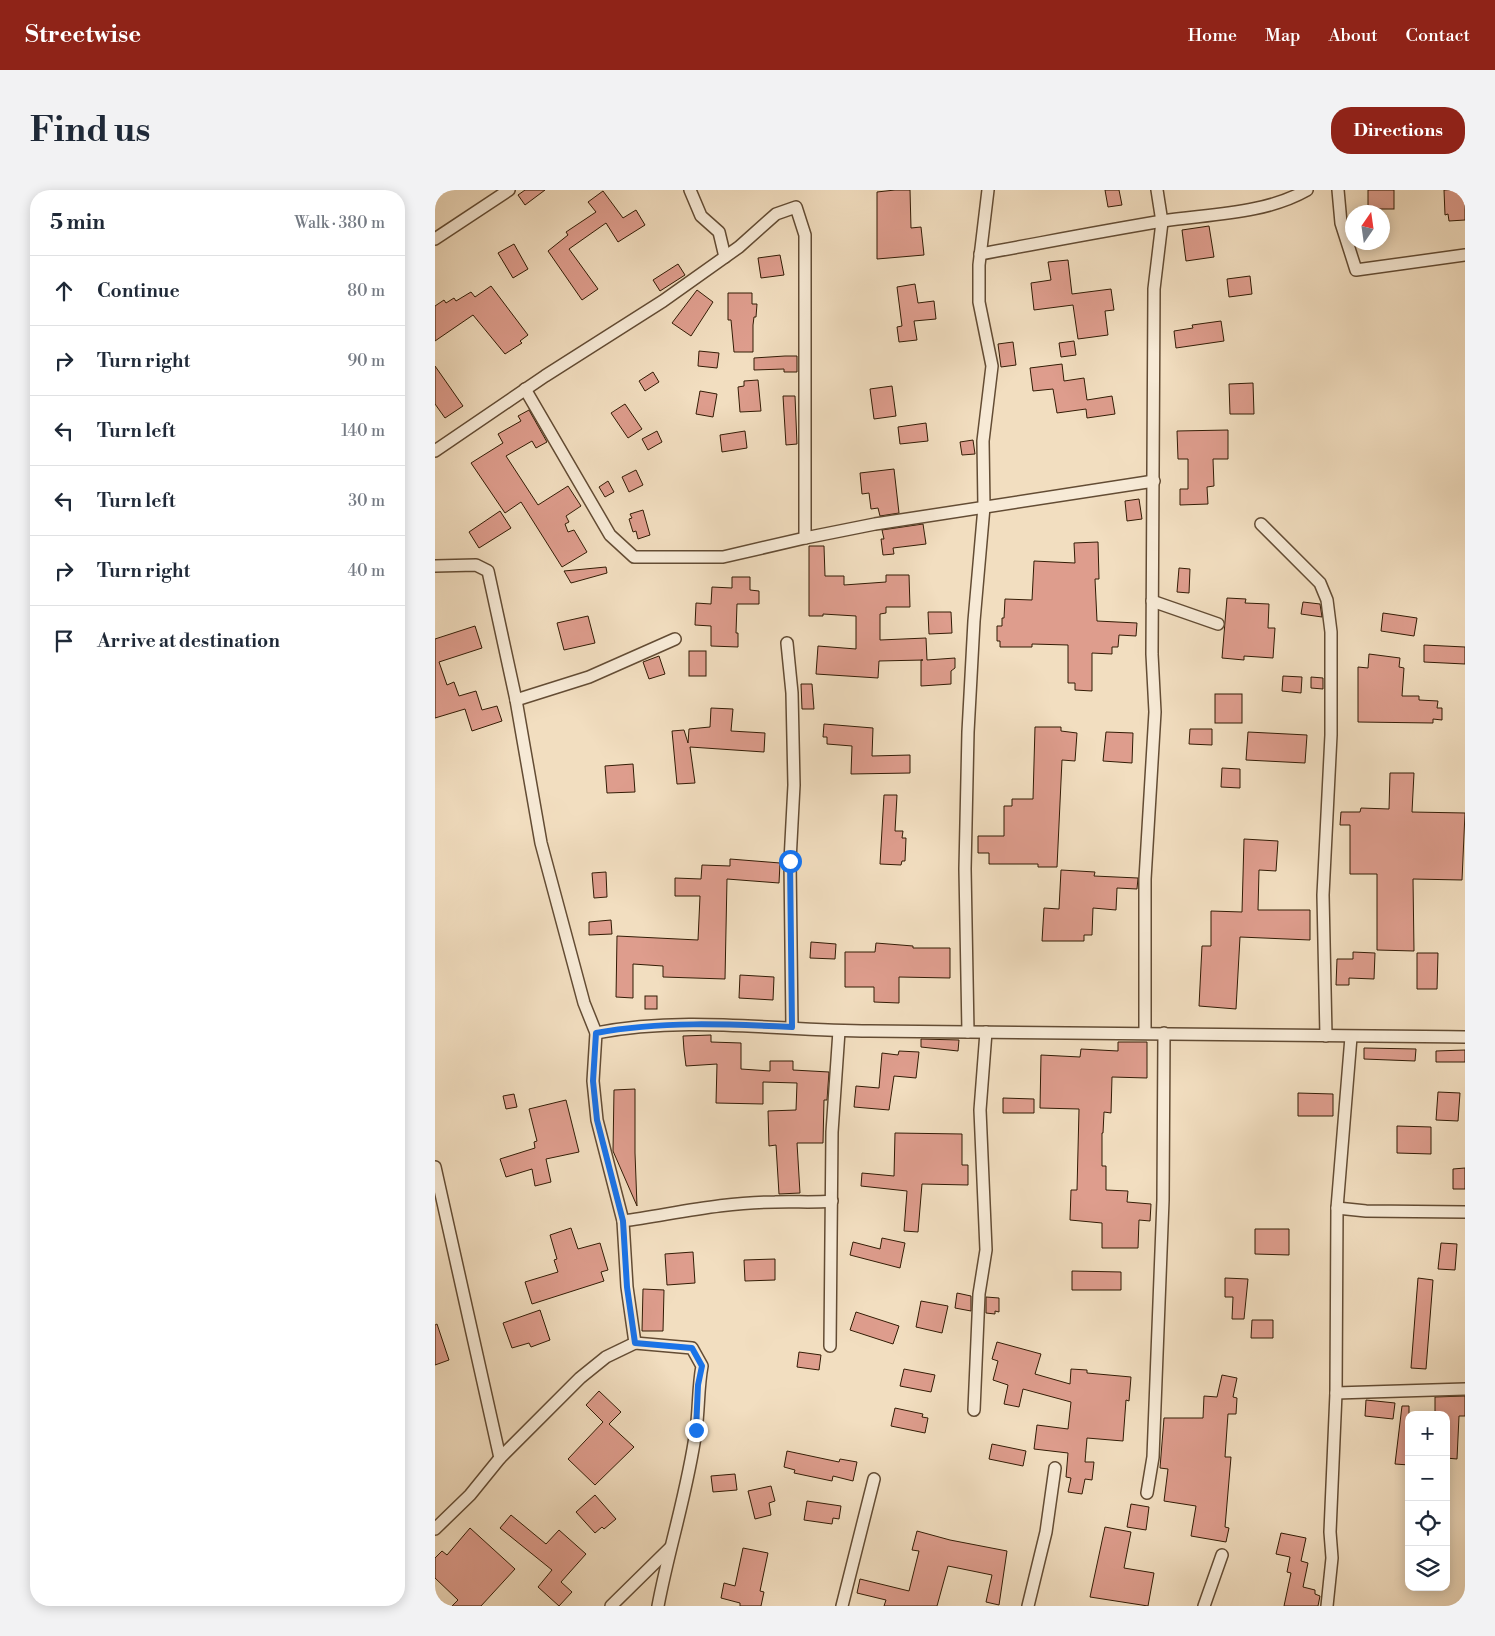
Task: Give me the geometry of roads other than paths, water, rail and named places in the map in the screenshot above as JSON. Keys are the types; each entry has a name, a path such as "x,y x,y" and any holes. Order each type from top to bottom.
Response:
{"street":[{"path":"435,239 509,190"},
{"path":"690,190 701,216 719,232 725,257"},
{"path":"968,1032 965,869 968,732 974,621 984,507 983,441 992,366 979,302 980,254 987,190"},
{"path":"1145,1033 1145,879 1155,712 1152,602 1154,289 1162,222 1157,190"},
{"path":"980,254 1162,222 1256,208 1295,197 1307,190"},
{"path":"1338,190 1341,224 1356,270 1465,255"},
{"path":"435,451 525,389 663,301 725,257 776,214 796,207 805,235 805,538"},
{"path":"525,389 610,535 634,557 723,557 805,538 984,507 1153,481"},
{"path":"1261,524 1321,583 1327,600 1331,632 1331,735 1323,895 1326,1036"},
{"path":"435,566 476,566 488,571 516,700 541,843 584,1003 596,1033 593,1081 597,1120 623,1221 627,1287 635,1343"},
{"path":"1152,602 1218,624"},
{"path":"516,700 589,676 675,639"},
{"path":"787,643 792,693 794,785 790,861 792,1027"},
{"path":"596,1033 619,1028 709,1024 839,1031 1465,1037"},
{"path":"830,1346 835,1070 839,1031"},
{"path":"973,1410 979,1294 986,1250 980,1110 986,1032"},
{"path":"1147,1493 1153,1457 1163,1200 1164,1033"},
{"path":"1327,1606 1332,1558 1330,1532 1336,1393 1337,1208 1351,1037"},
{"path":"435,1167 500,1458"},
{"path":"623,1221 735,1205 775,1202 805,1204 832,1200"},
{"path":"1337,1208 1365,1211 1465,1212"},
{"path":"435,1529 471,1494 500,1458 580,1378 605,1357 635,1343 692,1348 702,1366 698,1385 696,1430 683,1507 670,1548 658,1606"},
{"path":"1336,1393 1465,1388"},
{"path":"1028,1606 1046,1532 1055,1468"},
{"path":"842,1606 874,1479"},
{"path":"611,1606 670,1548"},
{"path":"1204,1606 1222,1555"}]}
